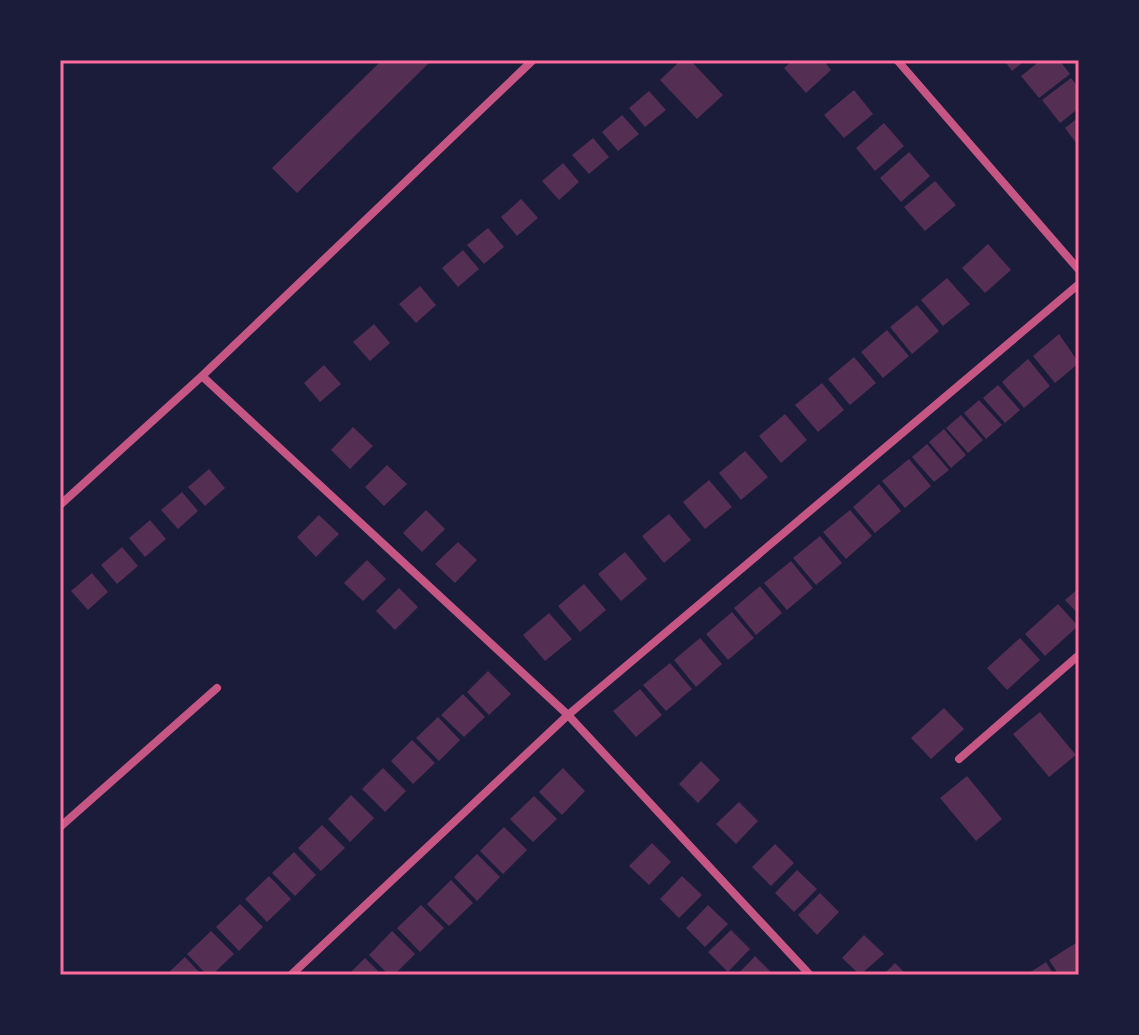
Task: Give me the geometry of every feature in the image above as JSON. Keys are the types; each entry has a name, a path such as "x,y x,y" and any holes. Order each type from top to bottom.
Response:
{"street":[{"path":"60,505 202,376 533,60"},
{"path":"897,60 1079,270"},
{"path":"291,975 568,715 1079,284"},
{"path":"202,376 568,715 810,975"},
{"path":"959,759 1079,655"},
{"path":"60,827 217,688"}],"building":[{"path":"382,60 432,60 297,193 272,168"},
{"path":"681,60 690,60 723,95 697,119 660,80"},
{"path":"793,60 823,60 831,70 806,93 784,68"},
{"path":"1004,60 1026,60 1012,71"},
{"path":"1041,60 1059,60 1070,74 1039,98 1021,76"},
{"path":"1071,78 1079,88 1079,108 1060,123 1042,100"},
{"path":"854,90 873,114 844,138 824,115"},
{"path":"649,91 666,110 645,127 629,108"},
{"path":"622,115 639,134 618,151 602,132"},
{"path":"1079,117 1079,147 1065,128"},
{"path":"884,123 904,146 875,171 856,148"},
{"path":"593,138 609,157 589,174 572,155"},
{"path":"909,152 930,176 901,202 880,178"},
{"path":"563,163 579,182 559,200 542,181"},
{"path":"935,181 956,205 925,231 904,207"},
{"path":"521,199 538,218 517,236 501,217"},
{"path":"488,228 504,247 484,264 467,245"},
{"path":"988,244 1011,270 985,293 962,268"},
{"path":"463,250 479,269 458,287 442,268"},
{"path":"947,278 970,304 943,326 921,300"},
{"path":"420,286 436,305 416,323 399,304"},
{"path":"917,305 939,331 912,354 890,327"},
{"path":"374,324 390,343 370,361 353,342"},
{"path":"887,330 909,356 883,378 861,352"},
{"path":"1059,334 1079,363 1055,383 1033,356"},
{"path":"854,357 876,383 850,405 828,379"},
{"path":"1028,359 1050,386 1024,408 1002,382"},
{"path":"324,365 341,384 320,402 304,383"},
{"path":"822,383 844,410 818,432 795,405"},
{"path":"998,385 1020,410 1005,423 983,398"},
{"path":"979,400 1002,425 986,439 964,413"},
{"path":"785,414 807,440 781,463 759,436"},
{"path":"961,415 983,440 968,453 946,428"},
{"path":"353,427 373,446 350,469 331,450"},
{"path":"944,429 966,455 951,468 929,442"},
{"path":"927,444 949,470 934,482 912,457"},
{"path":"745,451 768,477 741,500 719,473"},
{"path":"909,459 931,486 905,508 882,481"},
{"path":"387,465 407,484 384,506 365,487"},
{"path":"209,469 225,488 205,506 188,487"},
{"path":"709,480 732,507 705,529 683,502"},
{"path":"879,484 901,511 875,533 853,507"},
{"path":"182,492 198,511 178,529 161,510"},
{"path":"426,510 445,529 422,552 403,533"},
{"path":"850,510 872,536 846,559 823,532"},
{"path":"669,514 691,540 664,563 642,536"},
{"path":"319,515 339,534 316,557 297,537"},
{"path":"150,520 166,539 145,557 129,538"},
{"path":"820,536 842,563 816,585 793,558"},
{"path":"458,542 477,560 455,583 435,564"},
{"path":"122,547 138,566 117,584 101,565"},
{"path":"625,552 647,579 621,601 598,574"},
{"path":"367,560 386,579 363,601 344,583"},
{"path":"791,561 813,588 787,610 764,583"},
{"path":"92,573 108,592 88,610 71,591"},
{"path":"584,584 606,610 580,632 558,606"},
{"path":"760,586 782,613 756,635 734,608"},
{"path":"399,588 418,607 395,630 376,611"},
{"path":"1079,588 1079,615 1065,600"},
{"path":"1058,604 1078,626 1045,656 1025,634"},
{"path":"732,612 754,638 728,660 706,634"},
{"path":"549,613 572,639 545,661 523,635"},
{"path":"700,638 722,664 696,687 674,660"},
{"path":"1020,638 1040,660 1007,690 987,668"},
{"path":"670,663 692,689 666,711 643,685"},
{"path":"488,671 511,694 489,715 467,692"},
{"path":"640,689 662,715 636,737 613,711"},
{"path":"463,694 485,717 464,737 441,715"},
{"path":"944,708 964,729 931,759 911,738"},
{"path":"1040,712 1076,755 1049,777 1013,734"},
{"path":"438,717 460,740 439,761 416,738"},
{"path":"412,740 435,763 413,784 391,761"},
{"path":"701,761 720,780 698,803 679,784"},
{"path":"383,768 406,791 385,812 362,789"},
{"path":"563,768 585,791 562,815 539,792"},
{"path":"967,776 1002,819 976,841 940,798"},
{"path":"351,795 374,818 350,842 328,819"},
{"path":"534,796 557,819 533,842 510,819"},
{"path":"739,802 758,821 736,844 716,824"},
{"path":"322,825 345,848 321,871 298,848"},
{"path":"504,827 527,850 503,874 480,851"},
{"path":"652,843 671,862 649,885 629,866"},
{"path":"775,844 794,863 771,886 752,867"},
{"path":"294,852 316,875 295,896 272,873"},
{"path":"477,854 500,877 477,901 454,877"},
{"path":"797,870 817,889 794,912 775,893"},
{"path":"269,876 291,899 267,922 245,899"},
{"path":"682,876 702,895 679,918 660,899"},
{"path":"451,880 473,903 449,926 427,904"},
{"path":"820,893 839,912 817,935 798,915"},
{"path":"240,904 263,927 239,951 216,927"},
{"path":"421,905 444,928 420,952 397,928"},
{"path":"708,905 728,924 705,947 686,928"},
{"path":"731,930 750,949 728,972 708,952"},
{"path":"211,931 234,954 212,975 207,975 187,954"},
{"path":"392,931 415,954 394,975 389,975 369,955"},
{"path":"864,935 884,954 860,975 842,958"},
{"path":"1076,943 1079,972 1059,975 1049,960"},
{"path":"755,956 774,975 737,975"},
{"path":"185,957 202,975 166,975"},
{"path":"365,958 382,975 348,975"},
{"path":"1046,962 1054,975 1026,975"},
{"path":"895,963 907,975 883,975"}]}
